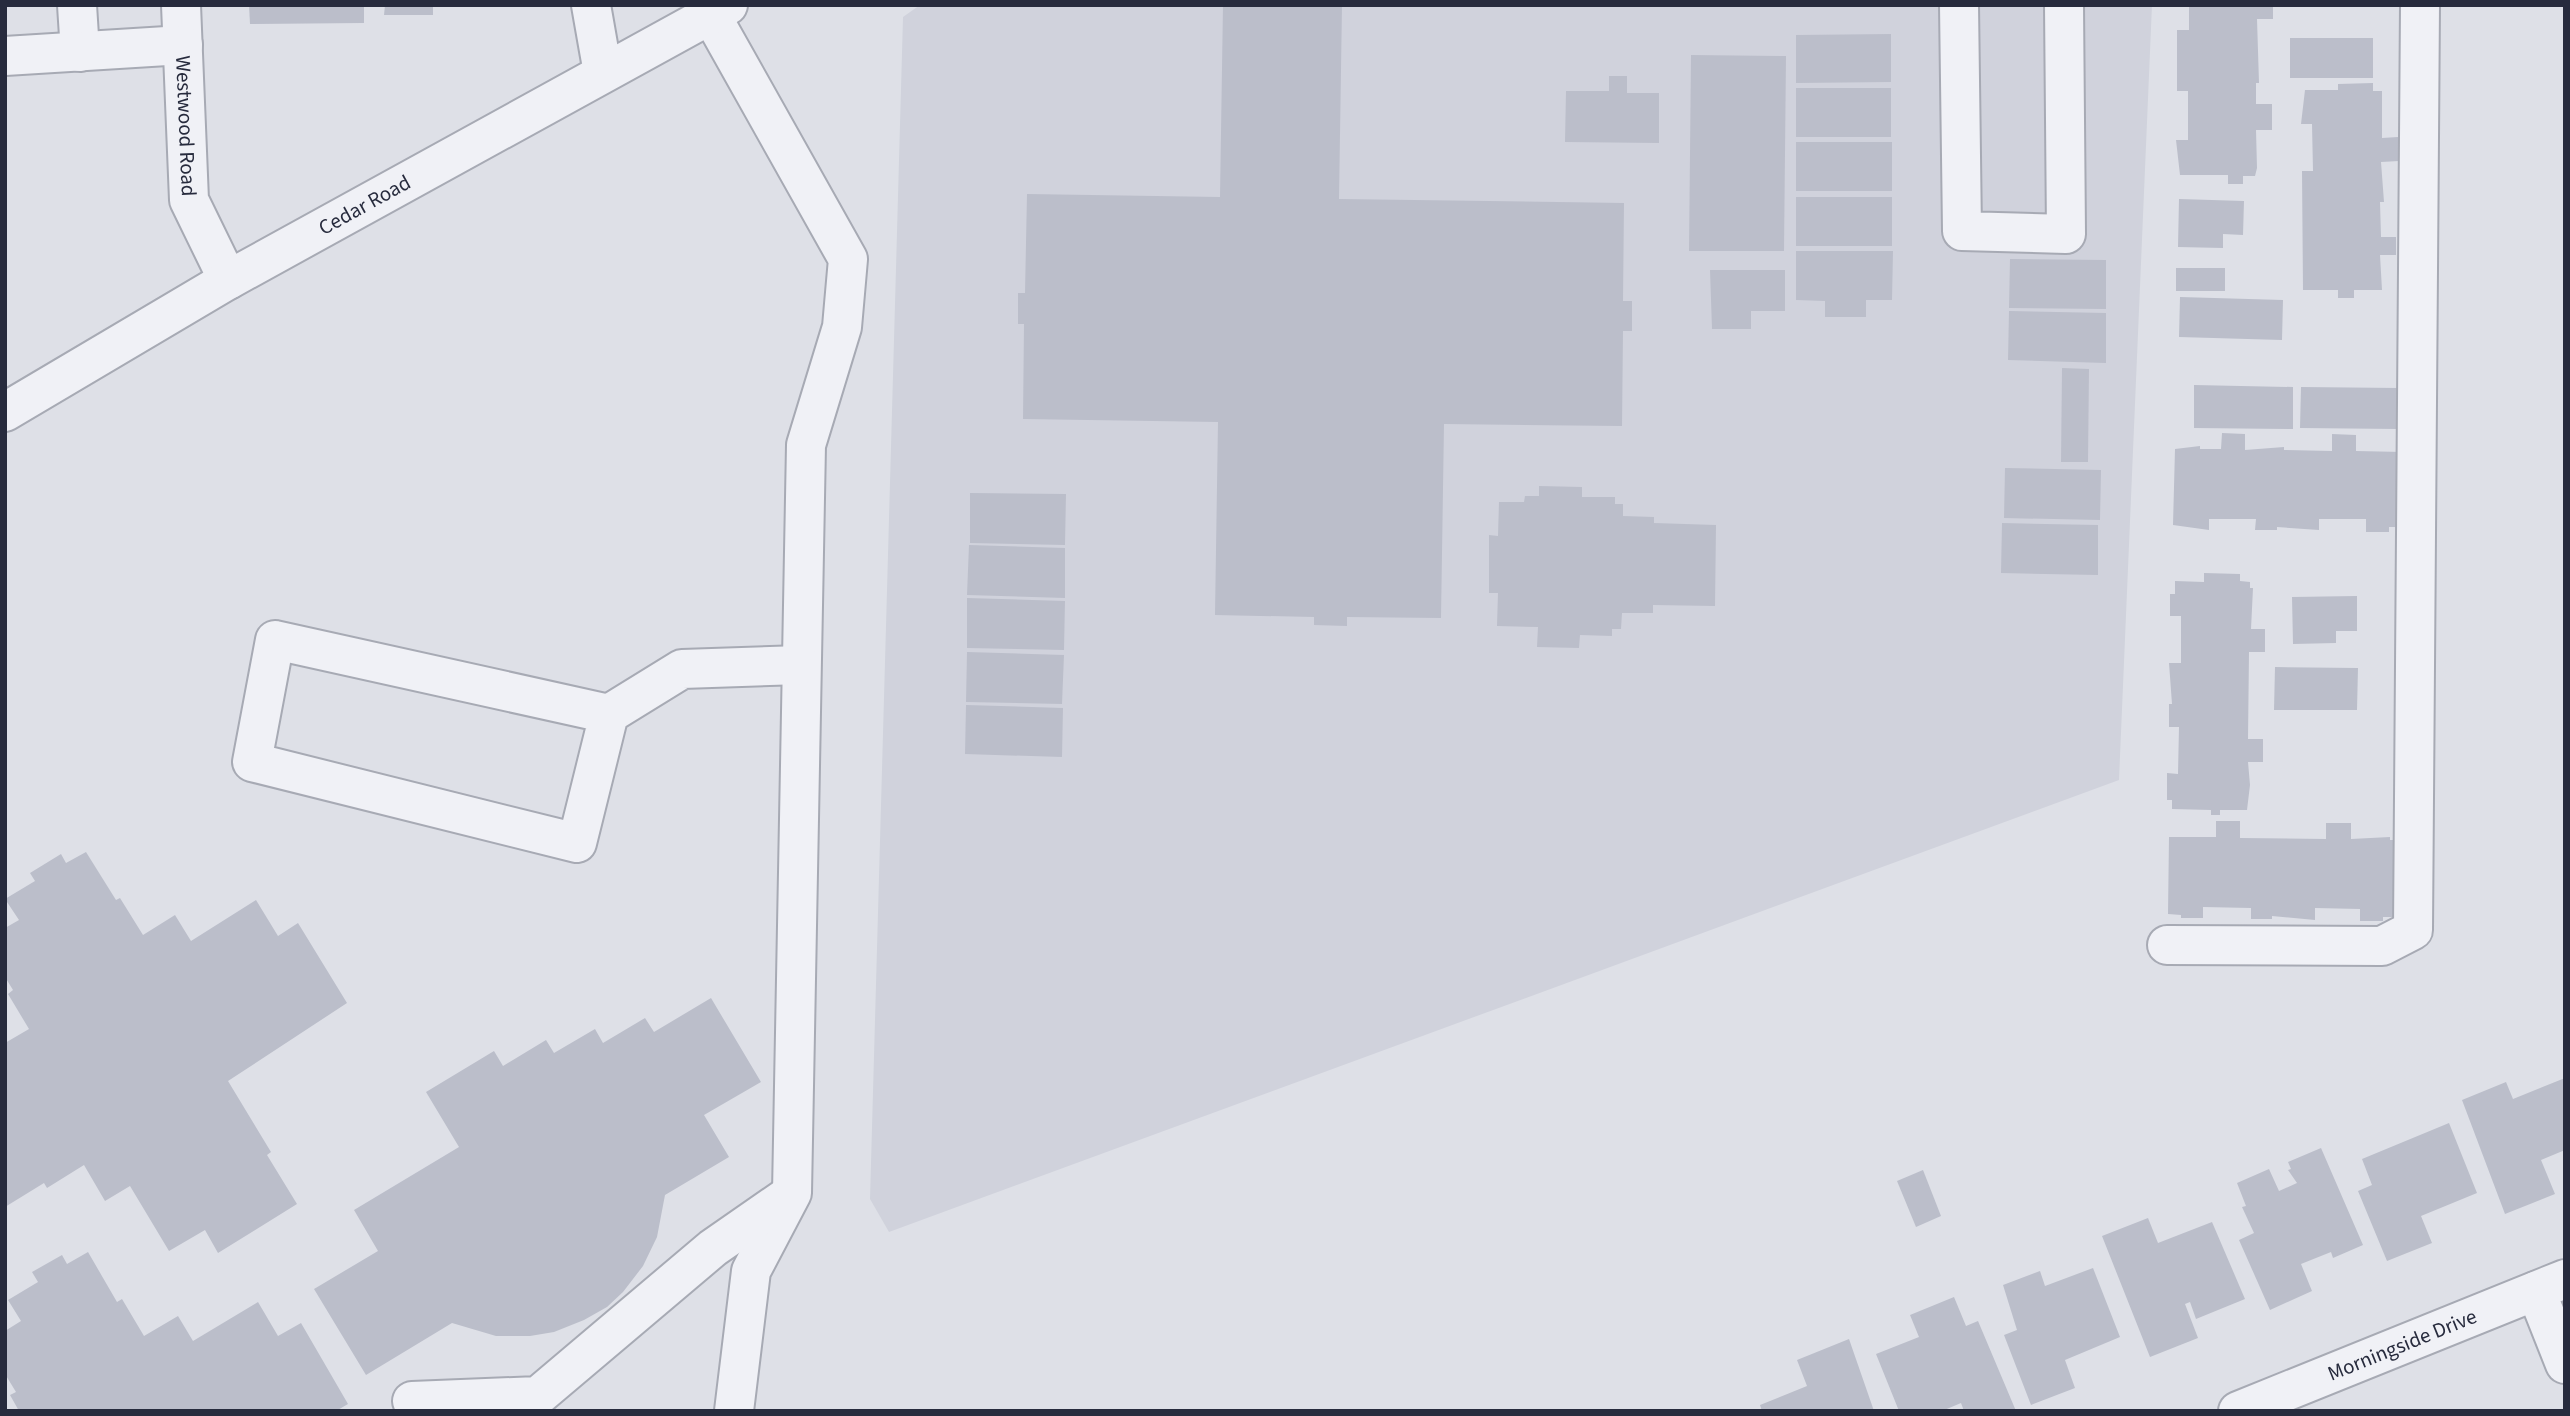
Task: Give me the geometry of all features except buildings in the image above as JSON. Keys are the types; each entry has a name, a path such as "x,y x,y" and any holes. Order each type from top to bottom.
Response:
{"street":[{"path":"77,5 80,52"},
{"name":"Westwood Road","path":"181,5 189,200 228,280"},
{"path":"591,5 603,74"},
{"path":"1959,5 1962,231 2066,234 2064,5"},
{"path":"2167,945 2382,946 2413,930 2420,5"},
{"path":"719,10 848,259 842,327 806,445 792,1193 751,1271 734,1411"},
{"name":"Cedar Road","path":"5,412 228,280 719,10"},
{"path":"5,56 183,45"},
{"path":"609,713 577,843 252,762 275,640 609,713 682,669 801,665"},
{"path":"412,1401 538,1396 713,1248 792,1193"},
{"path":"2551,1285 2565,1364"},
{"name":"Morningside Drive","path":"2238,1411 2551,1285"}],"shaded area":[{"path":"920,5 2152,5 2119,780 889,1232 870,1199 903,17"}]}
